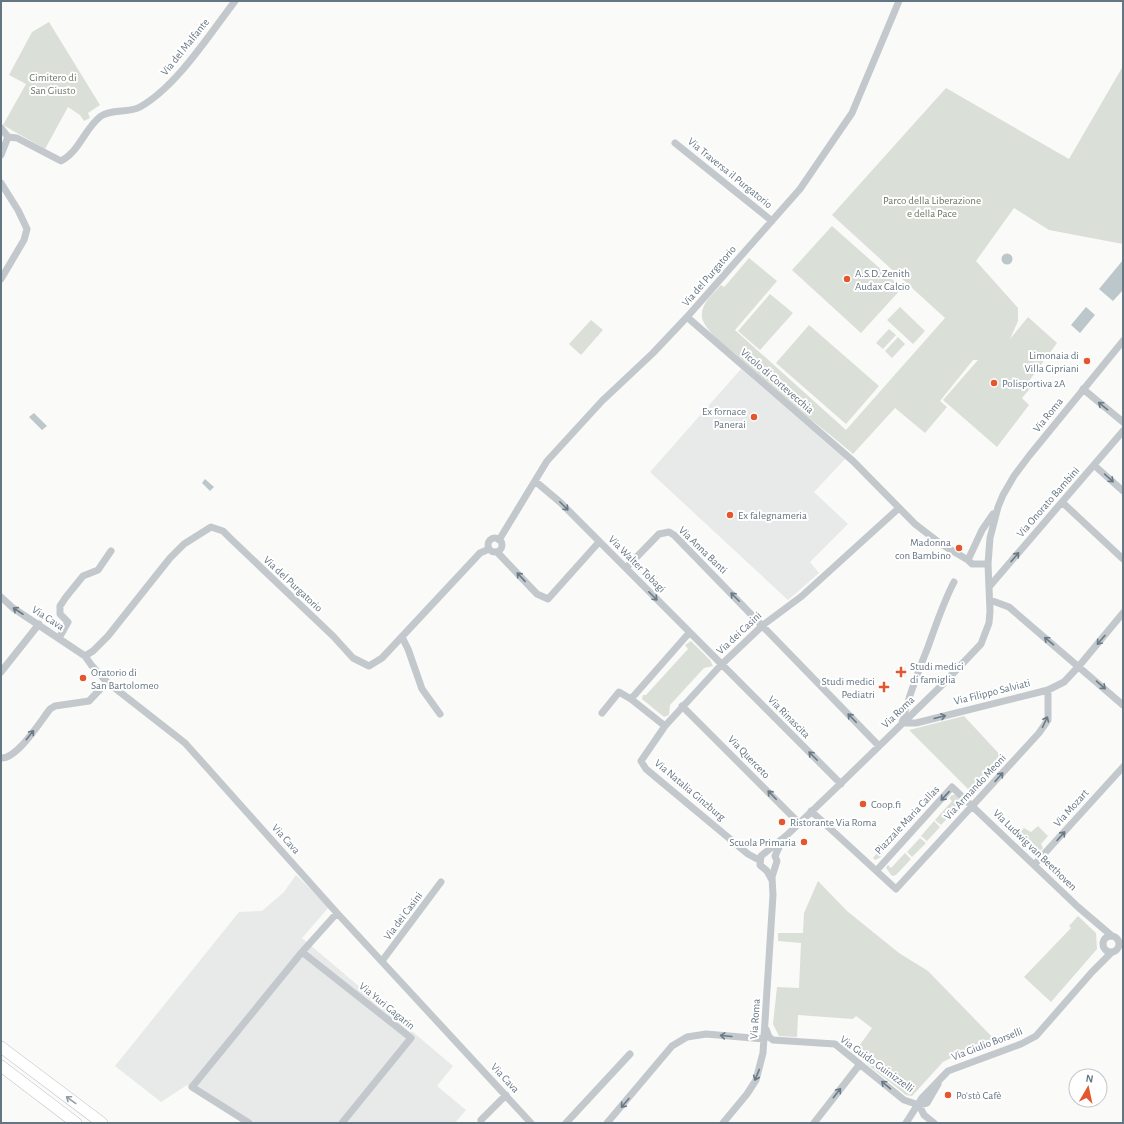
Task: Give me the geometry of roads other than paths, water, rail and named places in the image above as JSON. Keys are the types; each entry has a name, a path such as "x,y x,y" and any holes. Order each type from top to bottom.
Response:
{"highway":[{"path":"1,1047 102,1123"},
{"path":"1,1066 76,1123"}],"street":[{"name":"Via del Malfante","path":"8,137 17,138 61,161 71,156 92,124 103,115 139,107 174,80 236,1"},
{"name":"Via del Purgatorio","path":"499,540 547,461 583,421 654,353 800,189 852,113 899,1"},
{"path":"1,128 8,137 1,156"},
{"name":"Via Traversa il Purgatorio","path":"675,143 772,221"},
{"path":"1,183 28,229 24,240 1,279"},
{"name":"Vicolo di Cortevecchia","path":"687,317 852,461 899,508"},
{"name":"Via Roma","path":"968,560 982,530 998,508 1014,476 1123,341"},
{"path":"1083,389 1123,422"},
{"name":"Via Onorato Bambini","path":"989,587 1095,466 1123,431"},
{"path":"1095,466 1123,491"},
{"name":"Via Walter Tobagi","path":"535,481 561,503 721,666"},
{"path":"1063,503 1123,559"},
{"path":"899,508 915,524 941,544 972,564 988,564"},
{"name":"Via dei Casini","path":"665,726 682,706 763,625 802,596 899,508"},
{"name":"Via Roma","path":"772,880 759,860 762,854 767,852 787,835 841,784 948,679 981,644 989,623 990,600 988,564 990,538 998,508"},
{"name":"Via del Purgatorio","path":"85,656 93,651 108,636 170,558 184,544 211,527 223,531 333,636 353,658 369,666 376,662 402,637 480,553 489,548"},
{"name":"Via Anna Banti","path":"626,568 659,534 669,532 674,535 763,625"},
{"path":"497,552 502,547 499,540 492,540 488,545 492,552 497,552 537,594 548,599 599,542"},
{"path":"59,638 68,622 60,614 60,606 83,576 98,570 111,552"},
{"path":"902,723 917,676 947,596 954,582"},
{"name":"Via Cava","path":"1,597 13,608 85,656 107,682 185,743 337,913 531,1123"},
{"path":"990,600 1009,607 1123,705"},
{"name":"Via Filippo Salviati","path":"902,723 916,723 1048,690 1064,682 1123,613"},
{"path":"1,672 39,624"},
{"path":"763,625 879,746"},
{"path":"631,699 689,633"},
{"path":"402,637 408,649 422,689 440,714"},
{"name":"Via Rinascita","path":"721,666 841,784"},
{"path":"1,758 6,758 14,754 50,710 55,706 89,701 107,682"},
{"name":"Via Armando Meoni","path":"877,870 896,889 1039,733 1048,720 1048,690"},
{"path":"602,713 619,692 631,699 665,726"},
{"name":"Via Querceto","path":"682,706 799,823"},
{"name":"Via Natalia Ginzburg","path":"665,726 641,761 646,769 748,854 759,860"},
{"name":"Via Mozart","path":"1034,865 1123,767"},
{"name":"Piazzale Maria Callas","path":"877,870 952,787 973,806"},
{"name":"Via Ludwig van Beethoven","path":"973,806 1082,910 1114,937"},
{"path":"811,811 877,870"},
{"name":"Via Roma","path":"723,1123 747,1094 756,1080 764,1053 773,895 772,880 777,861 775,856 778,847 787,835"},
{"path":"767,852 775,856"},
{"path":"766,869 775,866"},
{"name":"Via dei Casini","path":"382,961 441,882"},
{"path":"249,1123 192,1087 302,952 337,913"},
{"path":"1114,937 1119,943 1120,952 1108,951 1102,943 1114,937"},
{"name":"Via Giulio Borselli","path":"906,1123 919,1105 927,1103 938,1083 948,1071 1022,1044 1036,1036 1092,972 1108,951"},
{"name":"Via Yuri Gagarin","path":"302,952 411,1038 342,1123"},
{"path":"764,1053 767,1043 773,1040 768,1035 765,1023"},
{"path":"607,1123 672,1046 687,1037 706,1034 764,1039"},
{"name":"Via Guido Guinizzelli","path":"773,1040 835,1044 904,1100 919,1105 924,1115 934,1123"},
{"path":"566,1123 630,1054"},
{"path":"814,1123 860,1064"},
{"path":"481,1120 506,1095"}],"place":[{"name":"A.S.D. Zenith Audax Calcio","path":"847,279"},
{"name":"Limonaia di Villa Cipriani","path":"1087,361"},
{"name":"Polisportiva 2A","path":"994,383"},
{"name":"Ex fornace Panerai","path":"754,417"},
{"name":"Ex falegnameria","path":"730,515"},
{"name":"Madonna con Bambino","path":"959,548"},
{"name":"Studi medici di famiglia","path":"901,672"},
{"name":"Oratorio di San Bartolomeo","path":"83,678"},
{"name":"Studi medici Pediatri","path":"884,687"},
{"name":"Coop.fi","path":"863,804"},
{"name":"Ristorante Via Roma","path":"782,822"},
{"name":"Scuola Primaria","path":"804,842"},
{"name":"Po'stò Cafè","path":"948,1095"}],"park label":[{"name":"Cimitero di San Giusto","path":"53,83"},
{"name":"Parco della Liberazione e della Pace","path":"932,206"}]}
